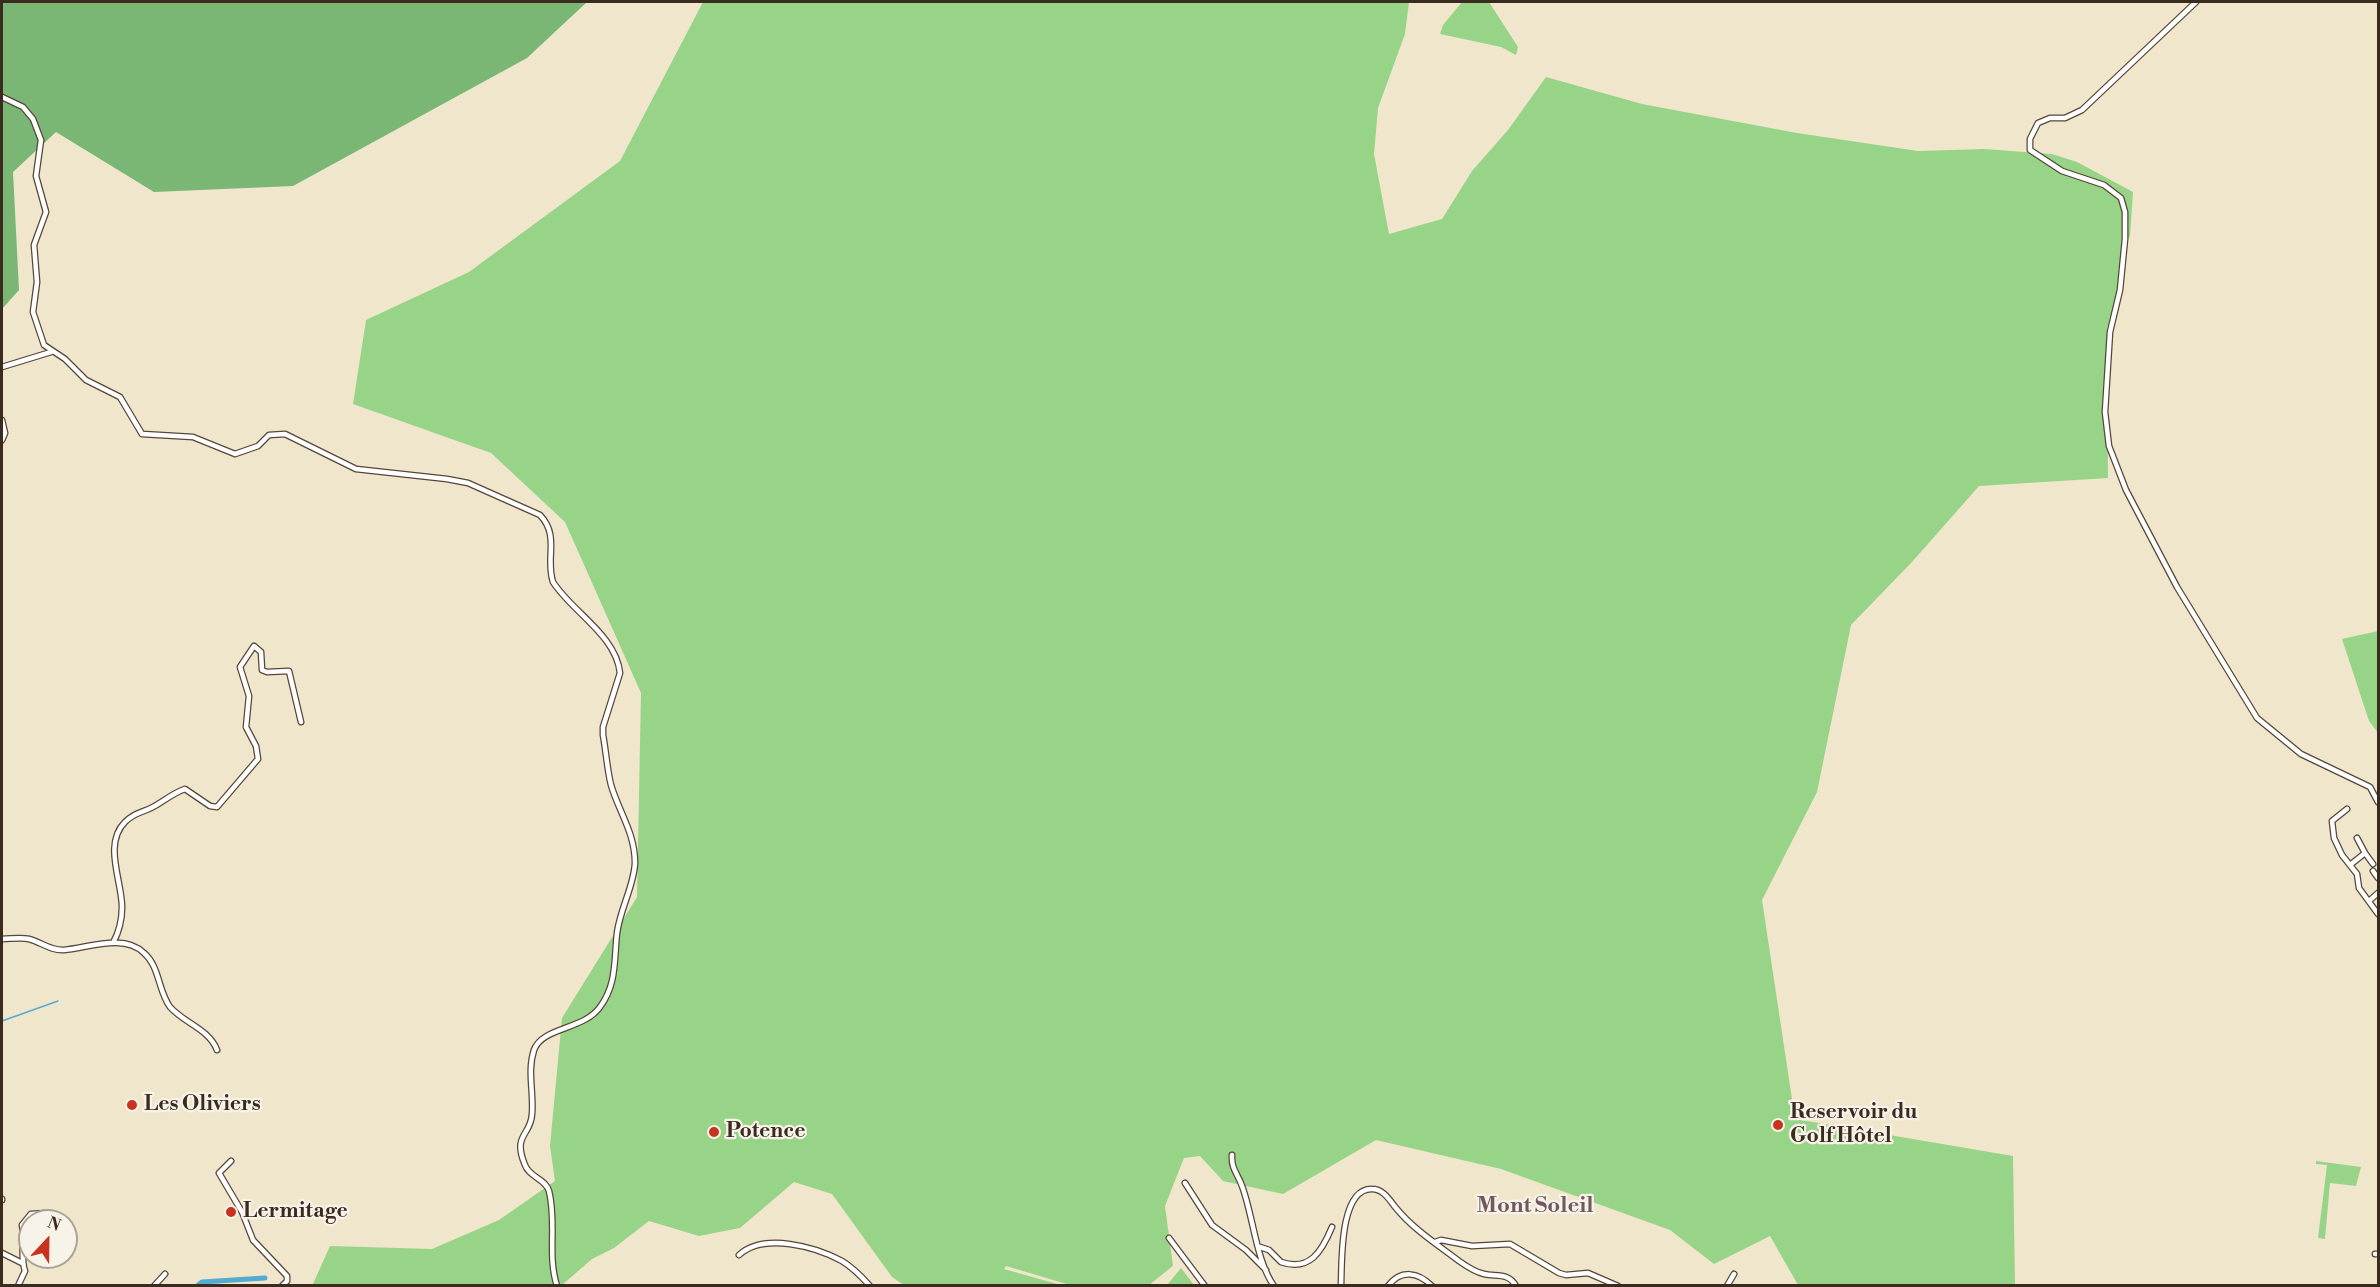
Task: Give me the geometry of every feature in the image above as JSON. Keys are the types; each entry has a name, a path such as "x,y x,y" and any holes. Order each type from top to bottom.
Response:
{"street":[{"path":"2196,2 2082,110 2065,118 2050,118 2038,123 2030,139 2030,150 2062,171 2104,185 2121,198 2125,212 2124,249 2120,290 2110,332 2105,412 2109,446 2116,467 2162,558 2257,718 2301,754 2370,787 2379,802"},
{"path":"2,97 23,107 33,119 41,140 36,176 46,212 34,245 37,282 33,312 44,345 51,352 65,359 86,380 120,397 142,434 193,437 235,454 258,446 269,435 285,434 356,469 468,483 522,505 540,515 548,524 552,542 553,582 605,641 619,666 620,673 603,727 603,735 612,787 633,840 635,865 619,921 614,980 604,1003 584,1022 543,1038 534,1049 532,1115 520,1140 520,1153 526,1168 546,1185 549,1191 553,1222 551,1262 556,1283 550,1286"},
{"path":"2,367 51,352"},
{"path":"2,420 5,433 2,440"},
{"path":"113,943 120,930 122,906 116,875 115,845 116,833 121,826 140,810 151,809 185,789 207,804 216,807 258,759 256,746 246,727 249,696 240,667 254,646 261,652 262,670 290,671 301,722"},
{"path":"2347,809 2332,821 2331,826 2342,855 2357,874 2359,888 2379,914"},
{"path":"2357,838 2373,864"},
{"path":"2350,865 2365,853"},
{"path":"2373,871 2379,878"},
{"path":"2369,901 2379,893"},
{"path":"2,939 29,939 63,950 113,943 127,944 143,951 154,967 170,1006 184,1022 200,1030 217,1050"},
{"path":"1232,1155 1232,1167 1242,1184 1267,1271 1274,1286"},
{"path":"231,1161 219,1173 242,1212 253,1240 287,1276 287,1281 282,1286"},
{"path":"1185,1183 1212,1225 1246,1250 1267,1271"},
{"path":"1341,1286 1348,1212 1354,1198 1361,1192 1372,1189 1386,1195 1405,1218 1473,1270 1484,1274 1499,1274 1509,1278 1516,1286"},
{"path":"1260,1247 1269,1250 1281,1262 1301,1265 1319,1254 1332,1227"},
{"path":"1169,1238 1205,1286"},
{"path":"1435,1242 1447,1241 1472,1246 1510,1244 1566,1275 1588,1273 1618,1286"},
{"path":"739,1255 744,1250 765,1244 806,1248 844,1262 870,1286"},
{"path":"2,1253 18,1261"},
{"path":"18,1286 24,1269"},
{"path":"154,1286 165,1274"},
{"path":"1388,1286 1402,1274 1412,1274 1421,1276 1432,1286"},
{"path":"1727,1286 1734,1274"}],"green space":[{"path":"2,2 587,2 527,58 293,186 154,192 56,132 13,172 19,290 2,309"},
{"path":"703,2 1409,2 1405,34 1378,108 1374,154 1389,234 1442,219 1472,171 1508,130 1546,77 1642,104 1797,133 1918,151 1984,149 2052,154 2077,162 2133,192 2130,236 2122,251 2115,302 2107,328 2108,478 1979,486 1912,562 1851,625 1817,792 1762,900 1795,1119 2013,1156 2015,1285 1798,1285 1770,1236 1714,1264 1670,1230 1501,1169 1376,1140 1283,1194 1223,1181 1200,1156 1184,1158 1165,1206 1173,1266 1149,1285 1070,1285 1006,1266 1004,1269 1061,1285 904,1285 892,1277 832,1194 794,1182 740,1228 699,1236 649,1221 614,1248 592,1259 562,1285 312,1286 330,1246 432,1249 499,1220 555,1181 550,1146 562,1018 637,897 641,693 565,522 491,453 353,404 366,320 469,272 620,161"},
{"path":"1462,2 1489,2 1518,47 1516,55 1501,47 1440,34 1443,25"},
{"path":"2378,631 2378,733 2369,721 2342,639"},
{"path":"2316,1161 2361,1167 2356,1186 2330,1183 2325,1239 2318,1238 2327,1165 2316,1164"},
{"path":"1181,1268 1194,1285 1167,1285"}],"waterway":[{"path":"2,1021 58,1001"},
{"path":"197,1286 202,1282 265,1278"}],"place":[{"name":"Les Oliviers","path":"132,1105"},
{"name":"Reservoir du Golf Hôtel","path":"1778,1125"},
{"name":"Potence","path":"714,1132"},
{"name":"Lermitage","path":"231,1212"}],"district":[{"name":"Mont Soleil","path":"1535,1207"}]}
